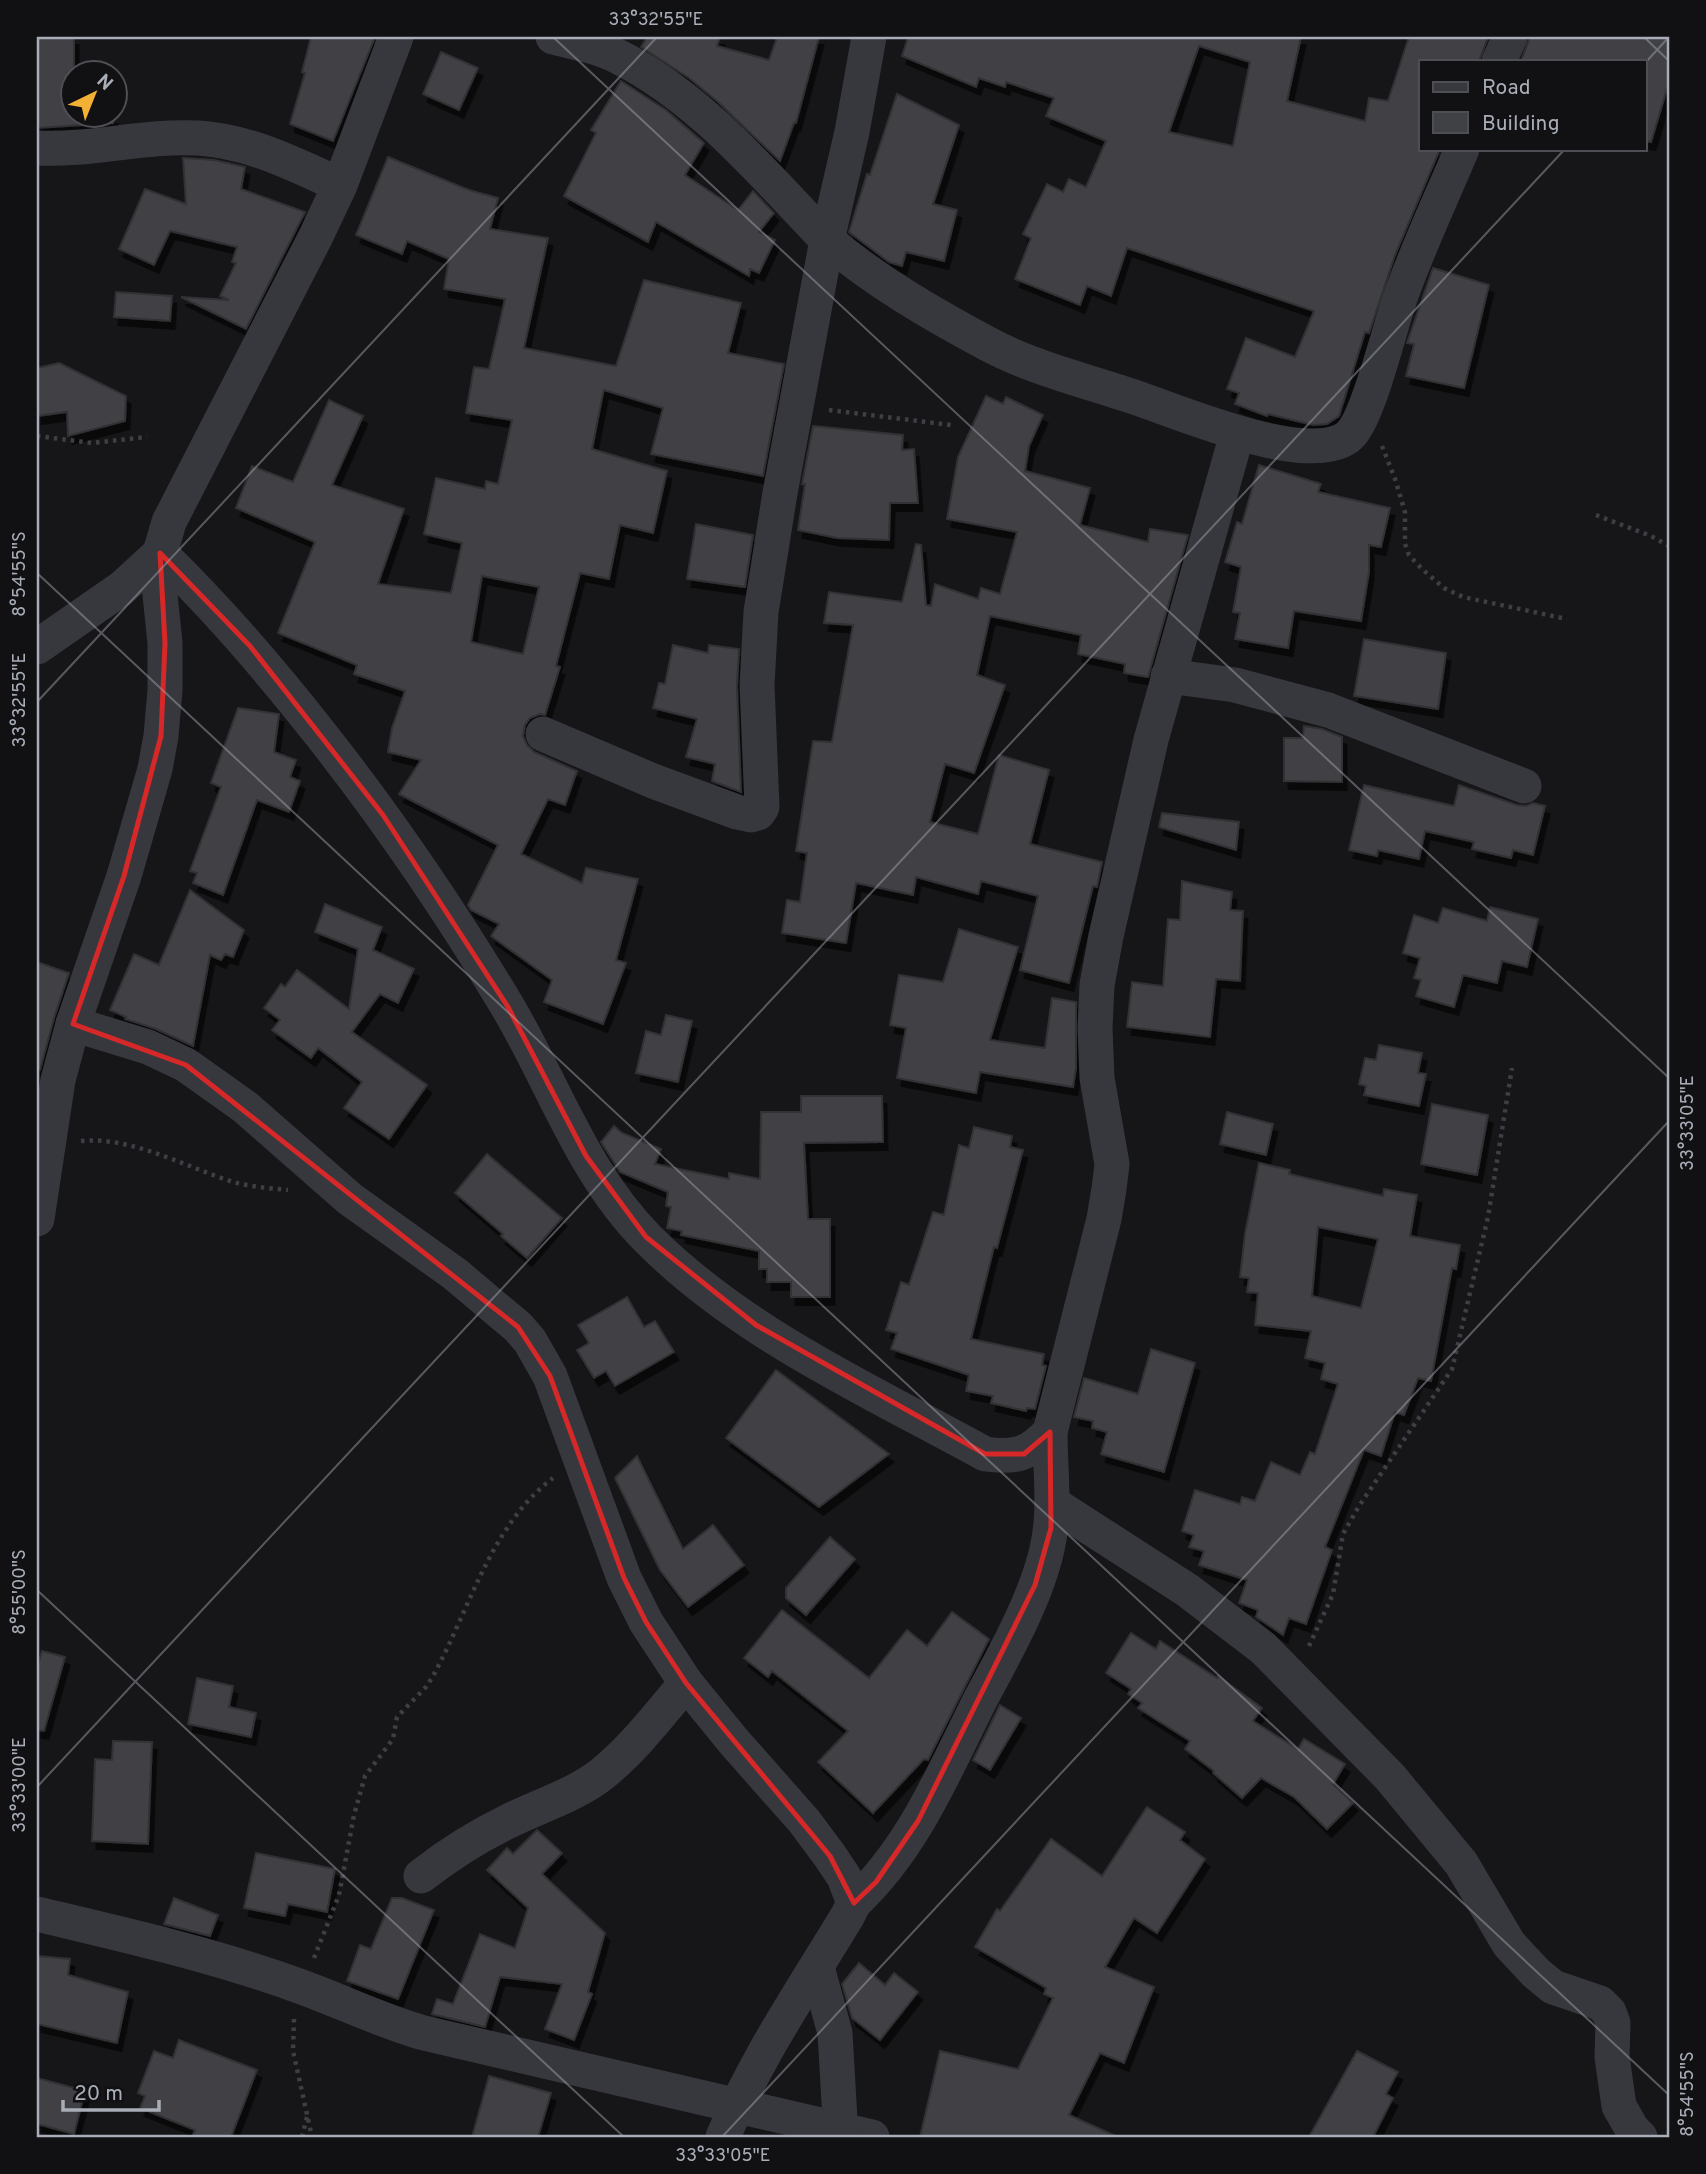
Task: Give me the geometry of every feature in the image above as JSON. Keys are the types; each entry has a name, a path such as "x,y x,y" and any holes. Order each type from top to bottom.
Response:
{"street":[{"path":"37,1219 40,1180 58,1080 73,1024 124,876 157,758 165,690 165,643 159,585 160,553 169,522 273,322 340,185 396,37"},
{"path":"553,37 618,57 657,80 715,125 827,240 863,269 988,344 1027,363 1237,434 1295,445 1317,446 1335,442 1350,435 1360,419 1399,299 1462,150"},
{"path":"543,734 737,812 751,815 758,813 762,807 758,644 768,566 827,240 852,132 869,37"},
{"path":"1499,60 1510,37"},
{"path":"37,148 178,138 217,140 269,153 340,185"},
{"path":"723,2137 736,2104 854,1903 876,1882 918,1821 1010,1643 1047,1551 1052,1503 1051,1432 1104,1219 1112,1164 1097,1078 1097,985 1118,879 1151,740 1237,434"},
{"path":"37,647 122,589 160,553"},
{"path":"160,553 250,646 383,815 465,937 508,1007 586,1156 612,1197 646,1237 676,1266 756,1325 822,1366 985,1454 1006,1457 1024,1454 1036,1448 1051,1432"},
{"path":"1168,676 1246,688 1328,710 1524,786"},
{"path":"73,1024 148,1048 186,1065 244,1107 349,1199 455,1274 518,1327 550,1376 624,1578 646,1622 685,1683 804,1821 844,1877 854,1903"},
{"path":"1052,1503 1187,1590 1263,1648 1390,1777 1461,1863 1509,1944 1536,1973 1553,1987 1600,2003 1609,2012 1613,2023 1612,2057 1619,2106 1632,2129 1640,2137"},
{"path":"421,1876 477,1838 576,1791 601,1775 635,1744 685,1683"},
{"path":"37,1914 187,1951 300,1986 392,2024 424,2034 736,2104 851,2134 835,2033 817,1967"}],"path":[{"path":"797,407 951,425"},
{"path":"1360,419 1377,437 1382,447 1405,513 1405,544 1409,555 1422,569 1444,588 1463,597 1567,619"},
{"path":"37,436 92,443 147,438"},
{"path":"1596,516 1669,546"},
{"path":"1290,1676 1312,1641 1334,1594 1343,1534 1452,1369 1488,1217 1512,1068"},
{"path":"48,1145 96,1139 108,1141 169,1158 234,1182 299,1191"},
{"path":"312,2137 293,2051 295,2014 300,1986 313,1962 339,1895 354,1815 365,1776 393,1739 397,1717 433,1676 500,1538 522,1507 547,1483 579,1459"},
{"path":"302,2137 307,2116"}],"highlighted area":[{"path":"160,553 250,646 383,815 508,1007 586,1156 646,1237 756,1325 985,1454 1024,1454 1050,1432 1051,1528 1035,1585 918,1821 876,1882 854,1903 830,1856 686,1683 646,1622 624,1578 550,1376 518,1327 186,1065 73,1024 124,876 161,736 165,643"}],"building":[{"path":"37,37 74,37 74,60 60,60 60,126 37,128"},
{"path":"311,37 375,37 333,141 290,124 305,73 302,72"},
{"path":"647,37 720,37 717,46 769,60 777,37 819,37 796,123 780,161 689,78 641,47"},
{"path":"908,37 1301,37 1287,101 1365,121 1369,98 1388,101 1409,37 1488,37 1479,60 1419,60 1419,150 1440,150 1395,255 1369,333 1365,332 1339,416 1327,424 1313,425 1268,414 1267,416 1235,404 1239,393 1227,389 1246,338 1295,357 1314,311 1127,248 1111,296 1087,286 1080,305 1015,279 1031,238 1023,234 1047,184 1063,192 1069,179 1086,187 1106,141 1046,116 1054,98 1006,82 1005,87 979,78 976,87 902,56","holes":["1199,46 1250,62 1233,146 1169,132"]},
{"path":"1530,37 1669,37 1669,82 1651,142 1646,141 1646,60 1521,60"},
{"path":"441,52 478,68 459,110 423,94"},
{"path":"621,81 666,110 704,143 685,175 738,210 753,191 774,213 759,232 775,240 759,273 750,269 749,276 656,222 648,242 564,196 596,133 591,130"},
{"path":"897,94 959,125 933,204 957,210 944,261 906,252 902,266 889,262 849,232"},
{"path":"388,157 469,190 498,198 490,229 548,238 524,348 616,366 644,280 741,303 728,353 784,364 763,476 651,454 663,408 604,390 603,393 592,449 667,471 653,533 620,525 609,579 580,573 556,666 560,667 545,715 530,718 525,725 523,736 534,752 577,771 565,805 548,799 521,854 582,883 586,868 638,879 616,960 626,963 603,1024 544,1002 552,980 491,936 499,924 471,910 468,905 498,845 399,794 421,760 388,752 392,728 405,691 354,674 357,665 278,633 315,542 236,508 252,466 293,482 329,400 363,416 332,485 404,509 378,584 451,593 462,543 424,534 436,478 485,489 486,481 498,484 512,420 466,413 474,367 489,369 505,299 444,289 449,259 407,241 402,254 356,235","holes":["482,576 539,587 523,654 471,642"]},
{"path":"183,158 214,160 245,167 241,189 305,212 246,329 181,297 229,300 220,296 236,263 232,262 237,247 170,231 154,265 119,249 145,189 186,204"},
{"path":"1433,268 1489,285 1464,388 1406,376 1414,344 1407,343"},
{"path":"116,292 172,296 170,321 114,317"},
{"path":"59,363 126,396 125,421 68,436 67,412 37,416 37,368"},
{"path":"986,396 1003,404 1006,397 1043,415 1029,446 1025,471 1090,488 1080,525 1148,542 1150,529 1188,535 1148,677 1124,673 1125,664 1078,654 1081,635 990,616 977,675 1005,685 974,773 945,764 930,822 978,834 999,755 1049,770 1030,844 1102,862 1097,887 1093,886 1069,983 1020,970 1038,896 981,881 978,894 916,877 913,895 856,883 846,943 782,933 787,900 800,902 807,853 796,851 813,741 832,742 853,625 824,623 829,592 902,602 916,544 921,545 926,605 931,606 935,584 978,599 981,588 1000,594 1017,532 947,519 958,457"},
{"path":"813,426 903,435 902,450 914,449 918,503 890,503 889,540 837,538 798,530 805,484 802,484"},
{"path":"1259,465 1321,484 1318,492 1390,508 1381,547 1369,545 1369,572 1361,621 1294,611 1288,648 1235,639 1240,613 1233,612 1241,567 1225,562 1237,522 1242,524"},
{"path":"696,524 753,535 745,587 687,579"},
{"path":"1364,639 1446,653 1438,709 1354,696"},
{"path":"673,645 708,653 709,645 739,649 737,686 741,792 712,781 715,764 686,757 697,719 653,708 659,683 665,684"},
{"path":"238,708 279,714 274,752 296,760 290,777 300,781 289,812 257,800 223,895 193,883 197,873 190,871 221,787 211,783"},
{"path":"1304,726 1322,729 1342,737 1342,782 1284,781 1284,738 1303,738"},
{"path":"1364,785 1454,806 1459,785 1517,805 1526,806 1533,803 1545,806 1533,855 1513,850 1511,858 1472,849 1474,842 1425,831 1419,859 1378,850 1377,856 1349,850"},
{"path":"1162,813 1239,822 1236,850 1159,827"},
{"path":"1182,881 1232,892 1230,910 1243,911 1240,981 1216,979 1210,1037 1127,1027 1132,982 1163,986 1168,919 1180,920"},
{"path":"190,890 244,930 233,957 225,954 221,960 210,955 193,1046 156,1029 125,1019 126,1017 110,1010 134,954 159,965"},
{"path":"325,904 382,927 373,950 414,969 398,1003 380,994 352,1032 427,1085 389,1139 344,1108 362,1082 318,1048 311,1058 272,1030 280,1020 264,1008 281,984 285,987 297,970 349,1009 358,949 315,932"},
{"path":"1490,907 1538,919 1527,967 1502,961 1497,983 1463,975 1454,1007 1416,996 1421,980 1414,978 1420,958 1403,953 1414,915 1438,923 1443,908 1487,921"},
{"path":"959,929 1018,947 990,1040 1045,1048 1052,998 1076,1002 1076,1068 1073,1087 980,1072 976,1093 897,1078 906,1028 890,1025 899,975 943,982"},
{"path":"37,962 69,973 40,1070 37,1070"},
{"path":"666,1015 692,1021 678,1082 636,1073 646,1031 661,1035"},
{"path":"1379,1045 1422,1053 1418,1073 1426,1074 1419,1106 1364,1095 1366,1086 1359,1084 1365,1058 1376,1060"},
{"path":"801,1096 882,1096 883,1142 804,1143 808,1219 830,1219 830,1297 791,1297 791,1282 767,1282 767,1269 759,1269 759,1251 681,1235 682,1231 667,1228 671,1207 666,1206 668,1192 620,1172 601,1142 614,1126 622,1133 661,1149 655,1164 729,1179 729,1173 760,1179 761,1112 801,1112"},
{"path":"1432,1104 1488,1115 1477,1175 1421,1164"},
{"path":"1227,1112 1273,1124 1266,1155 1220,1144"},
{"path":"974,1127 1012,1136 1010,1147 1023,1150 997,1248 994,1247 971,1339 1044,1354 1042,1365 1046,1366 1035,1409 1027,1408 1026,1411 991,1403 993,1396 966,1391 969,1375 891,1349 897,1333 886,1330 901,1282 909,1285 933,1212 944,1215 959,1145 969,1148"},
{"path":"487,1154 562,1218 527,1258 455,1193"},
{"path":"1259,1163 1290,1170 1289,1174 1383,1196 1384,1189 1417,1195 1410,1236 1460,1245 1456,1269 1452,1268 1431,1381 1418,1378 1404,1415 1395,1412 1381,1456 1364,1450 1325,1547 1332,1550 1306,1624 1289,1618 1283,1635 1256,1617 1258,1610 1239,1603 1247,1580 1199,1565 1204,1551 1189,1547 1194,1535 1182,1531 1195,1490 1240,1504 1242,1497 1255,1501 1271,1462 1300,1475 1310,1452 1315,1454 1338,1384 1321,1379 1325,1363 1305,1358 1311,1331 1255,1325 1258,1293 1247,1292 1249,1278 1240,1277 1245,1234","holes":["1318,1227 1378,1239 1361,1308 1312,1296"]},
{"path":"627,1297 644,1327 655,1321 674,1352 615,1386 606,1371 594,1378 577,1350 589,1343 578,1325"},
{"path":"1151,1349 1195,1363 1164,1472 1101,1454 1107,1432 1092,1428 1093,1421 1074,1417 1084,1378 1138,1394"},
{"path":"776,1370 889,1454 819,1507 726,1438"},
{"path":"637,1456 683,1549 713,1525 744,1565 688,1607 660,1570 615,1478"},
{"path":"830,1537 855,1559 806,1615 786,1598 786,1588"},
{"path":"782,1610 869,1678 907,1630 927,1646 952,1612 989,1639 928,1760 924,1759 873,1813 818,1762 848,1731 772,1671 768,1677 744,1658"},
{"path":"1131,1633 1156,1649 1160,1641 1217,1678 1218,1676 1262,1708 1253,1721 1298,1749 1304,1739 1345,1764 1333,1784 1353,1803 1327,1829 1294,1797 1261,1778 1242,1798 1213,1773 1214,1771 1185,1749 1190,1741 1138,1708 1142,1703 1128,1694 1131,1689 1106,1673"},
{"path":"42,1651 65,1657 44,1731 37,1730 37,1668"},
{"path":"197,1678 233,1686 229,1707 256,1713 251,1737 188,1724"},
{"path":"1000,1705 1021,1718 990,1770 973,1760"},
{"path":"113,1741 152,1742 148,1844 92,1841 95,1759 112,1760"},
{"path":"1147,1807 1185,1832 1180,1840 1205,1859 1157,1933 1134,1918 1105,1967 1154,1987 1124,2063 1100,2053 1069,2115 1118,2137 920,2137 940,2051 1018,2069 1053,1998 1044,1994 1046,1988 975,1947 997,1909 1000,1911 1051,1839 1102,1876"},
{"path":"537,1830 562,1853 542,1874 605,1933 588,1992 592,1994 574,2040 545,2029 562,1984 500,1977 485,2027 432,2014 437,1999 453,2004 480,1934 515,1948 528,1908 487,1870 507,1848 513,1854"},
{"path":"256,1853 335,1869 327,1912 288,1904 285,1916 244,1908"},
{"path":"174,1898 218,1915 210,1936 164,1924"},
{"path":"392,1898 402,1898 434,1910 398,1999 347,1981 360,1945 371,1949"},
{"path":"37,1956 70,1959 68,1975 128,1992 117,2043 37,2024"},
{"path":"859,1963 885,1985 894,1973 918,1992 880,2040 852,2018 842,1984"},
{"path":"179,2040 257,2070 231,2137 192,2137 195,2130 140,2108 145,2096 138,2093 154,2051 173,2058"},
{"path":"1357,2051 1398,2072 1386,2094 1393,2098 1373,2137 1309,2137"},
{"path":"489,2076 551,2093 538,2137 472,2137"},
{"path":"37,2078 85,2091 74,2134 37,2124"}]}
